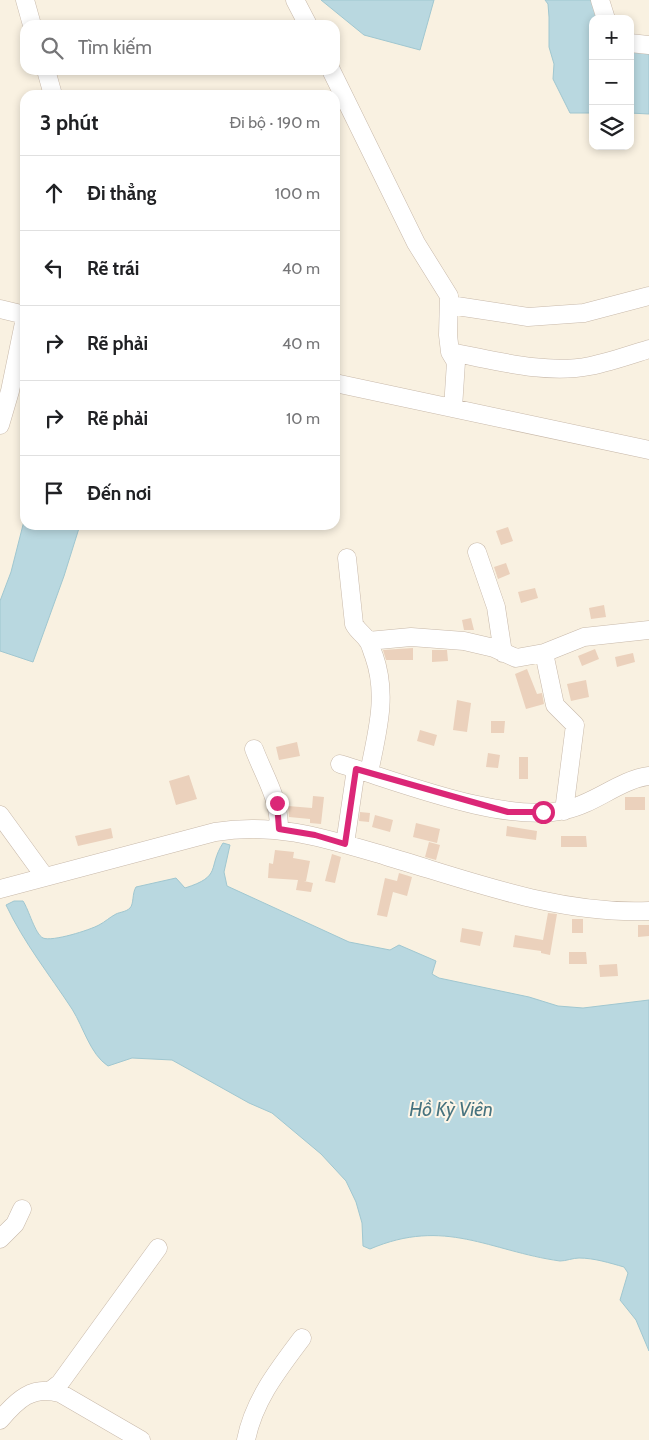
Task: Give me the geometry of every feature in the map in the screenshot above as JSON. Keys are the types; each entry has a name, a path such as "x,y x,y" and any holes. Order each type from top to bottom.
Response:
{"street":[{"path":"25,0 31,20"},
{"path":"295,0 305,20"},
{"path":"600,0 605,15"},
{"path":"634,43 649,45"},
{"path":"47,75 52,90"},
{"path":"333,75 416,243 449,296 450,305 447,319 450,352 456,362 453,408"},
{"path":"450,305 528,317 584,313 649,296"},
{"path":"0,309 20,313"},
{"path":"0,425 10,391 20,342"},
{"path":"450,352 526,365 566,368 590,366 649,349"},
{"path":"340,384 649,450"},
{"path":"477,552 496,607 503,653"},
{"path":"345,844 355,769 382,690 380,674 368,641 354,624 351,611 347,558"},
{"path":"368,641 411,637 464,640 494,648 516,658 544,653 584,637 649,630"},
{"path":"544,653 555,705 576,725 564,811"},
{"path":"254,749 277,803 279,829"},
{"path":"355,769 508,812 564,811 590,803 630,780 649,776"},
{"path":"0,815 45,877"},
{"path":"0,889 215,832 243,828 279,829 315,835 541,900 585,909 649,911"},
{"path":"0,1239 15,1224 22,1209"},
{"path":"51,1390 60,1383 158,1248"},
{"path":"246,1440 250,1422 264,1389 302,1338"},
{"path":"0,1420 18,1400 39,1391 51,1390 60,1393 141,1440"}],"water":[{"path":"321,0 434,0 420,50 364,35"},
{"path":"545,0 595,0 600,15 589,15 589,113 570,113 553,79 554,64 549,47 548,4"},
{"path":"634,50 649,50 649,114 634,113"},
{"path":"22,530 78,530 33,662 0,651 0,601 11,572"},
{"name":"Hồ Kỳ Viên","path":"223,843 230,845 224,872 227,886 349,942 390,950 399,945 436,961 432,974 439,978 529,997 558,1006 583,1008 649,1000 649,1351 636,1320 620,1300 628,1273 624,1267 585,1258 560,1261 466,1239 444,1236 421,1236 397,1240 370,1249 363,1246 362,1223 356,1202 346,1181 321,1154 272,1113 249,1103 172,1060 132,1058 108,1066 96,1055 72,1009 29,945 6,905 14,901 23,901 37,932 43,938 48,939 71,935 101,924 128,909 132,904 136,887 176,878 185,888 197,884 210,875"}],"building":[{"path":"508,527 513,541 501,545 496,531"},
{"path":"506,563 510,574 498,579 494,567"},
{"path":"535,588 538,598 521,603 518,592"},
{"path":"604,605 606,617 591,619 589,608"},
{"path":"471,618 474,630 464,630 462,620"},
{"path":"413,648 413,660 386,660 383,650"},
{"path":"595,649 599,659 582,666 578,656"},
{"path":"432,650 447,650 448,661 432,662"},
{"path":"633,653 635,662 617,667 615,657"},
{"path":"527,669 537,694 542,693 544,704 526,709 515,674"},
{"path":"586,680 589,697 571,701 567,684"},
{"path":"457,700 471,703 467,732 453,730"},
{"path":"491,721 505,721 504,733 491,733"},
{"path":"420,730 437,735 434,746 417,741"},
{"path":"297,742 300,756 279,760 276,747"},
{"path":"488,753 500,755 498,768 486,767"},
{"path":"519,757 528,757 528,779 519,779"},
{"path":"189,775 197,799 176,805 169,781"},
{"path":"313,796 324,797 321,824 310,823 310,819 289,817 288,806 312,808"},
{"path":"625,797 645,797 645,810 625,810"},
{"path":"360,812 370,813 369,822 359,821"},
{"path":"375,815 393,820 390,832 372,827"},
{"path":"416,823 440,829 437,843 413,837"},
{"path":"507,826 537,831 536,840 506,836"},
{"path":"111,828 113,838 78,846 75,836"},
{"path":"561,836 586,836 587,847 561,847"},
{"path":"429,842 440,845 436,860 425,857"},
{"path":"275,850 294,852 293,858 310,861 306,881 304,881 313,883 311,892 296,890 298,880 268,878 269,863 273,864"},
{"path":"332,854 341,857 335,883 325,881"},
{"path":"399,873 412,877 407,896 393,892 387,917 377,915 385,878 397,881"},
{"path":"548,913 557,914 550,955 541,953 541,951 513,947 515,935 543,940"},
{"path":"572,919 583,919 583,933 572,933"},
{"path":"638,925 649,925 649,936 638,937"},
{"path":"462,928 483,932 480,946 460,942"},
{"path":"569,952 586,952 587,964 569,964"},
{"path":"617,964 618,976 600,977 599,965"}],"route":[{"path":"277,803 279,829 315,835 345,844 356,769 508,812 543,812"}]}
